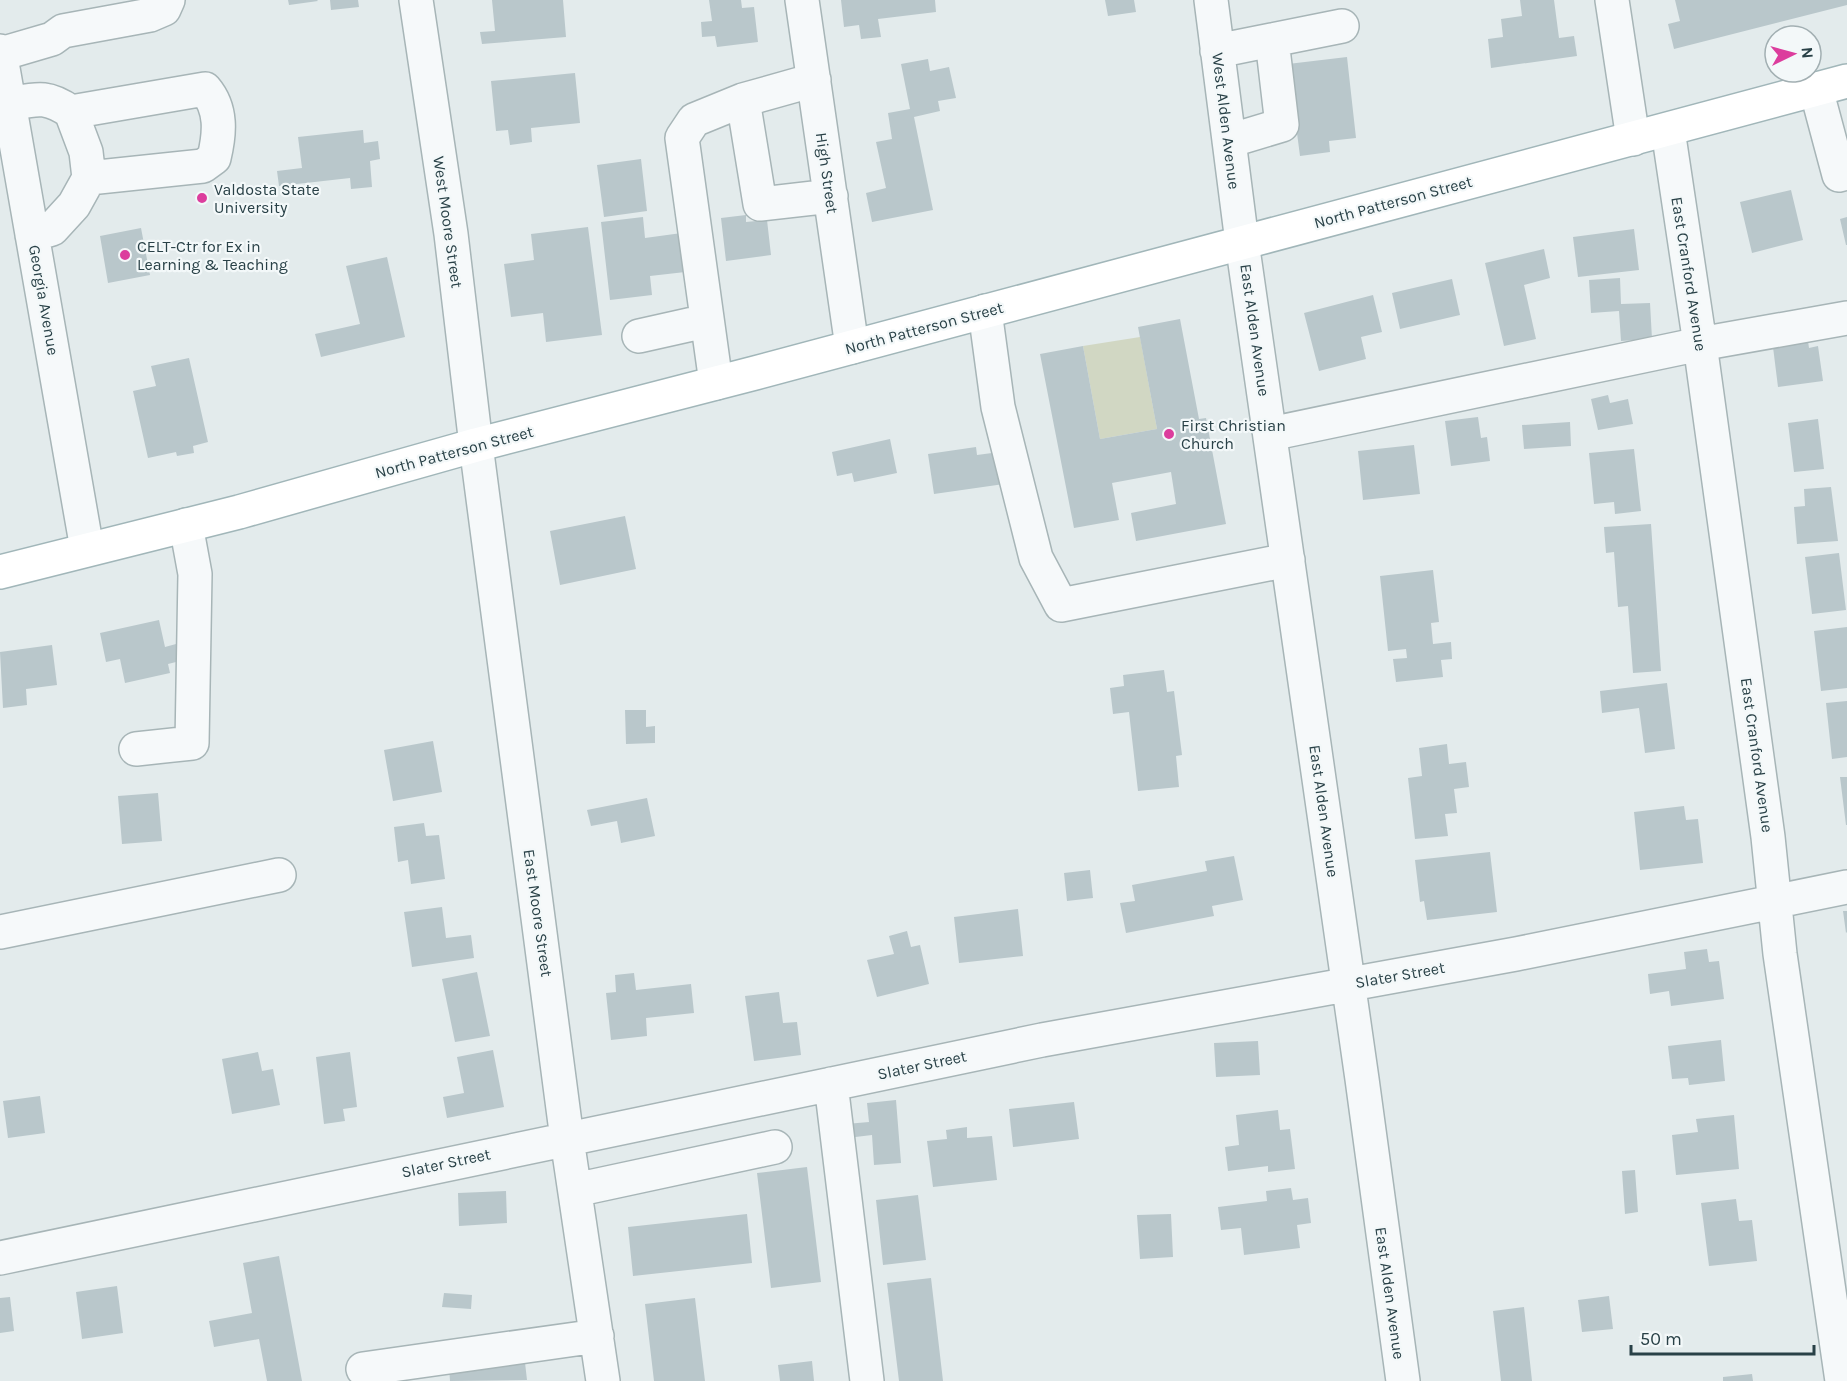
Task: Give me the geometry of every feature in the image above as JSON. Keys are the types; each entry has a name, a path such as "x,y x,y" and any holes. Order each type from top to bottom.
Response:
{"main road":[{"name":"North Patterson Street","path":"0,572 186,525 476,445 1847,81"}],"street":[{"path":"0,53 52,39 63,31 150,15 164,9 168,0"},
{"name":"West Moore Street","path":"416,0 451,234 476,445"},
{"name":"High Street","path":"802,0 852,347"},
{"name":"West Alden Avenue","path":"1210,0 1242,242"},
{"path":"1612,0 1633,139"},
{"path":"1217,51 1342,26"},
{"path":"1229,141 1282,125 1272,40"},
{"name":"Georgia Avenue","path":"0,53 87,549"},
{"path":"716,383 682,138 694,120 743,100 814,80"},
{"path":"71,112 205,89 216,102 218,143 214,158 203,166 89,178"},
{"path":"1816,89 1839,175 1847,173"},
{"path":"9,104 43,98 56,102 71,112 86,152 89,178 74,205 52,229 32,235"},
{"path":"743,100 760,204 831,196"},
{"name":"East Cranford Avenue","path":"1668,130 1700,344 1768,837 1774,900 1842,1381"},
{"name":"East Alden Avenue","path":"1242,242 1403,1381"},
{"path":"985,311 998,407 1036,558 1061,605 1288,560"},
{"path":"1270,434 1700,344 1847,318"},
{"path":"639,336 706,321"},
{"name":"East Moore Street","path":"476,445 567,1139 603,1381"},
{"path":"136,749 192,743 195,574 186,525"},
{"path":"0,932 279,875"},
{"name":"Slater Street","path":"0,1258 1042,1040 1516,954 1847,887"},
{"path":"831,1084 867,1381"},
{"path":"575,1190 775,1147"},
{"path":"363,1369 597,1336"}],"green space":[{"path":"1140,337 1157,429 1100,439 1083,346"}],"building":[{"path":"288,0 317,0 318,1 289,5"},
{"path":"330,0 358,0 359,7 331,10"},
{"path":"492,0 563,0 566,37 482,44 480,32 495,31"},
{"path":"709,0 741,0 742,8 754,7 758,42 717,47 715,36 702,37 701,22 712,21"},
{"path":"841,0 935,0 936,12 878,19 881,37 861,39 859,25 844,27"},
{"path":"1105,0 1134,0 1136,12 1108,16"},
{"path":"1520,0 1554,0 1559,38 1574,36 1577,56 1491,68 1488,39 1503,37 1501,19 1522,16"},
{"path":"1675,0 1847,0 1847,5 1772,24 1763,24 1763,26 1674,49 1668,24 1680,21"},
{"path":"1347,57 1356,138 1329,141 1330,152 1300,156 1288,64"},
{"path":"928,59 930,71 949,67 956,98 938,101 940,111 914,117 933,210 872,222 866,193 886,188 876,142 892,139 888,113 910,109 901,64"},
{"path":"575,73 580,123 531,128 532,142 510,145 508,130 496,131 491,81"},
{"path":"363,130 364,143 378,141 380,159 370,161 372,187 351,189 350,178 279,186 277,171 302,168 298,137"},
{"path":"641,159 647,211 604,217 597,165"},
{"path":"1791,190 1803,240 1752,253 1740,202"},
{"path":"746,215 746,222 767,220 771,255 726,261 721,218"},
{"path":"643,217 645,238 689,232 694,271 650,276 652,295 610,300 601,222"},
{"path":"1847,217 1847,245 1846,245 1840,219"},
{"path":"588,227 602,335 546,342 543,313 511,317 504,264 534,260 531,234"},
{"name":"CELT-Ctr for Ex in Learning & Teaching","path":"141,228 150,275 108,283 100,236"},
{"path":"1634,229 1639,270 1578,277 1573,237"},
{"path":"1544,249 1550,278 1524,285 1536,339 1504,346 1485,263"},
{"path":"387,257 405,337 321,357 315,334 360,324 346,266"},
{"path":"1620,278 1621,304 1650,303 1652,339 1621,341 1619,311 1591,313 1589,280"},
{"path":"1452,279 1460,315 1400,329 1392,293"},
{"path":"1373,295 1382,332 1361,337 1366,359 1319,371 1304,313"},
{"name":"First Christian Church","path":"1180,319 1199,419 1206,418 1226,524 1136,541 1131,513 1176,504 1171,472 1112,483 1119,520 1074,528 1040,354 1083,346 1100,439 1157,429 1138,327"},
{"path":"1807,334 1809,348 1818,346 1823,381 1778,387 1772,339"},
{"path":"189,358 208,442 193,446 194,453 177,456 176,452 148,458 133,391 156,386 151,366"},
{"path":"1608,395 1610,403 1628,399 1633,424 1598,430 1591,399"},
{"path":"1478,417 1481,438 1487,437 1490,461 1451,466 1445,421"},
{"path":"1818,419 1824,469 1794,472 1788,423"},
{"path":"1570,422 1571,446 1524,449 1522,425"},
{"path":"890,439 897,473 854,482 852,473 837,476 832,452"},
{"path":"1414,445 1420,494 1363,500 1358,451"},
{"path":"976,447 977,455 1007,451 1011,483 934,494 928,454"},
{"path":"1634,449 1641,511 1615,514 1614,502 1594,504 1589,453"},
{"path":"1831,487 1838,541 1797,544 1794,507 1805,506 1804,489"},
{"path":"625,516 636,569 560,585 550,531"},
{"path":"1651,524 1661,671 1633,673 1628,606 1618,607 1614,552 1606,553 1604,527"},
{"path":"1839,553 1846,610 1812,614 1805,557"},
{"path":"1433,570 1439,622 1431,623 1433,644 1451,642 1452,659 1441,660 1443,677 1396,682 1393,659 1407,658 1406,649 1388,651 1380,576"},
{"path":"159,620 165,647 176,644 180,661 168,664 170,673 125,683 120,659 106,662 100,633"},
{"path":"1847,627 1847,688 1821,691 1814,631"},
{"path":"52,645 57,685 26,689 27,705 3,708 0,652"},
{"path":"1164,670 1167,692 1174,691 1182,755 1176,756 1179,787 1138,791 1129,712 1113,714 1110,688 1124,686 1123,675"},
{"path":"1667,683 1675,749 1645,753 1639,708 1602,713 1600,691"},
{"path":"1847,701 1847,757 1832,759 1826,703"},
{"path":"625,710 646,710 646,727 655,726 655,743 626,744"},
{"path":"433,741 442,792 393,801 384,750"},
{"path":"1447,744 1449,764 1466,762 1469,787 1454,789 1457,813 1445,814 1448,836 1415,839 1408,778 1422,776 1419,748"},
{"path":"1840,777 1847,777 1847,825 1846,825"},
{"path":"158,793 162,841 122,844 118,796"},
{"path":"647,798 655,836 621,843 617,821 591,826 587,810"},
{"path":"1684,806 1686,820 1698,819 1703,863 1640,870 1634,812"},
{"path":"424,823 426,836 439,835 445,879 411,884 408,860 398,862 394,827"},
{"path":"1490,852 1497,912 1427,920 1424,901 1420,902 1415,860"},
{"path":"1234,856 1243,900 1212,906 1214,916 1126,933 1120,903 1135,901 1132,885 1207,871 1205,861"},
{"path":"1090,870 1093,898 1067,901 1064,873"},
{"path":"442,907 446,938 471,935 474,958 412,967 404,912"},
{"path":"1018,909 1023,956 959,963 954,917"},
{"path":"1843,911 1847,911 1846,933"},
{"path":"907,931 911,947 920,945 929,984 877,997 867,960 894,954 889,936"},
{"path":"1707,949 1709,962 1719,961 1724,999 1671,1006 1669,991 1650,994 1648,974 1686,969 1684,952"},
{"path":"477,972 490,1036 455,1042 442,979"},
{"path":"634,973 636,990 691,984 694,1013 646,1018 647,1036 611,1040 606,993 616,992 615,975"},
{"path":"779,992 783,1023 797,1022 801,1055 754,1061 745,996"},
{"path":"1721,1040 1725,1081 1689,1085 1688,1078 1672,1079 1668,1046"},
{"path":"1258,1041 1260,1075 1216,1077 1214,1043"},
{"path":"493,1050 504,1107 447,1118 443,1097 464,1093 457,1057"},
{"path":"258,1052 262,1071 273,1069 280,1105 232,1114 222,1059"},
{"path":"350,1052 357,1107 343,1109 345,1121 324,1124 316,1057"},
{"path":"40,1096 45,1133 8,1138 3,1101"},
{"path":"896,1100 901,1163 874,1165 872,1135 847,1138 846,1124 869,1122 867,1103"},
{"path":"1074,1102 1079,1139 1013,1147 1009,1109"},
{"path":"1278,1110 1280,1130 1290,1129 1295,1169 1268,1172 1268,1166 1228,1171 1225,1147 1239,1145 1236,1115"},
{"path":"1734,1115 1739,1169 1676,1175 1672,1135 1698,1132 1696,1119"},
{"path":"967,1127 967,1138 992,1136 997,1180 933,1187 927,1141 947,1139 946,1130"},
{"path":"807,1167 821,1282 771,1288 757,1173"},
{"path":"1635,1170 1638,1212 1625,1214 1622,1171"},
{"path":"1291,1188 1293,1200 1308,1198 1311,1223 1297,1225 1300,1248 1244,1255 1241,1228 1221,1230 1218,1207 1267,1201 1266,1191"},
{"path":"506,1191 507,1223 459,1226 458,1193"},
{"path":"918,1195 926,1260 883,1265 876,1200"},
{"path":"1736,1199 1739,1221 1752,1220 1757,1261 1709,1266 1701,1203"},
{"path":"747,1214 752,1263 633,1276 628,1227"},
{"path":"1171,1214 1173,1257 1140,1259 1137,1215"},
{"path":"279,1256 302,1381 267,1381 259,1339 214,1347 209,1321 252,1313 243,1263"},
{"path":"931,1278 943,1381 899,1381 887,1283"},
{"path":"117,1286 123,1333 82,1339 76,1292"},
{"path":"444,1293 472,1295 471,1309 442,1307"},
{"path":"1609,1296 1613,1329 1582,1332 1578,1300"},
{"path":"10,1297 14,1331 0,1333 0,1298"},
{"path":"695,1298 705,1381 654,1381 645,1304"},
{"path":"1524,1307 1532,1381 1501,1381 1493,1311"},
{"path":"523,1345 527,1380 450,1381 448,1353"},
{"path":"812,1361 814,1381 780,1381 778,1365"},
{"path":"1752,1374 1753,1381 1723,1381 1723,1377"}],"place":[{"name":"Valdosta State University","path":"202,198"},
{"name":"CELT-Ctr for Ex in Learning & Teaching","path":"125,255"},
{"name":"First Christian Church","path":"1169,434"}]}
